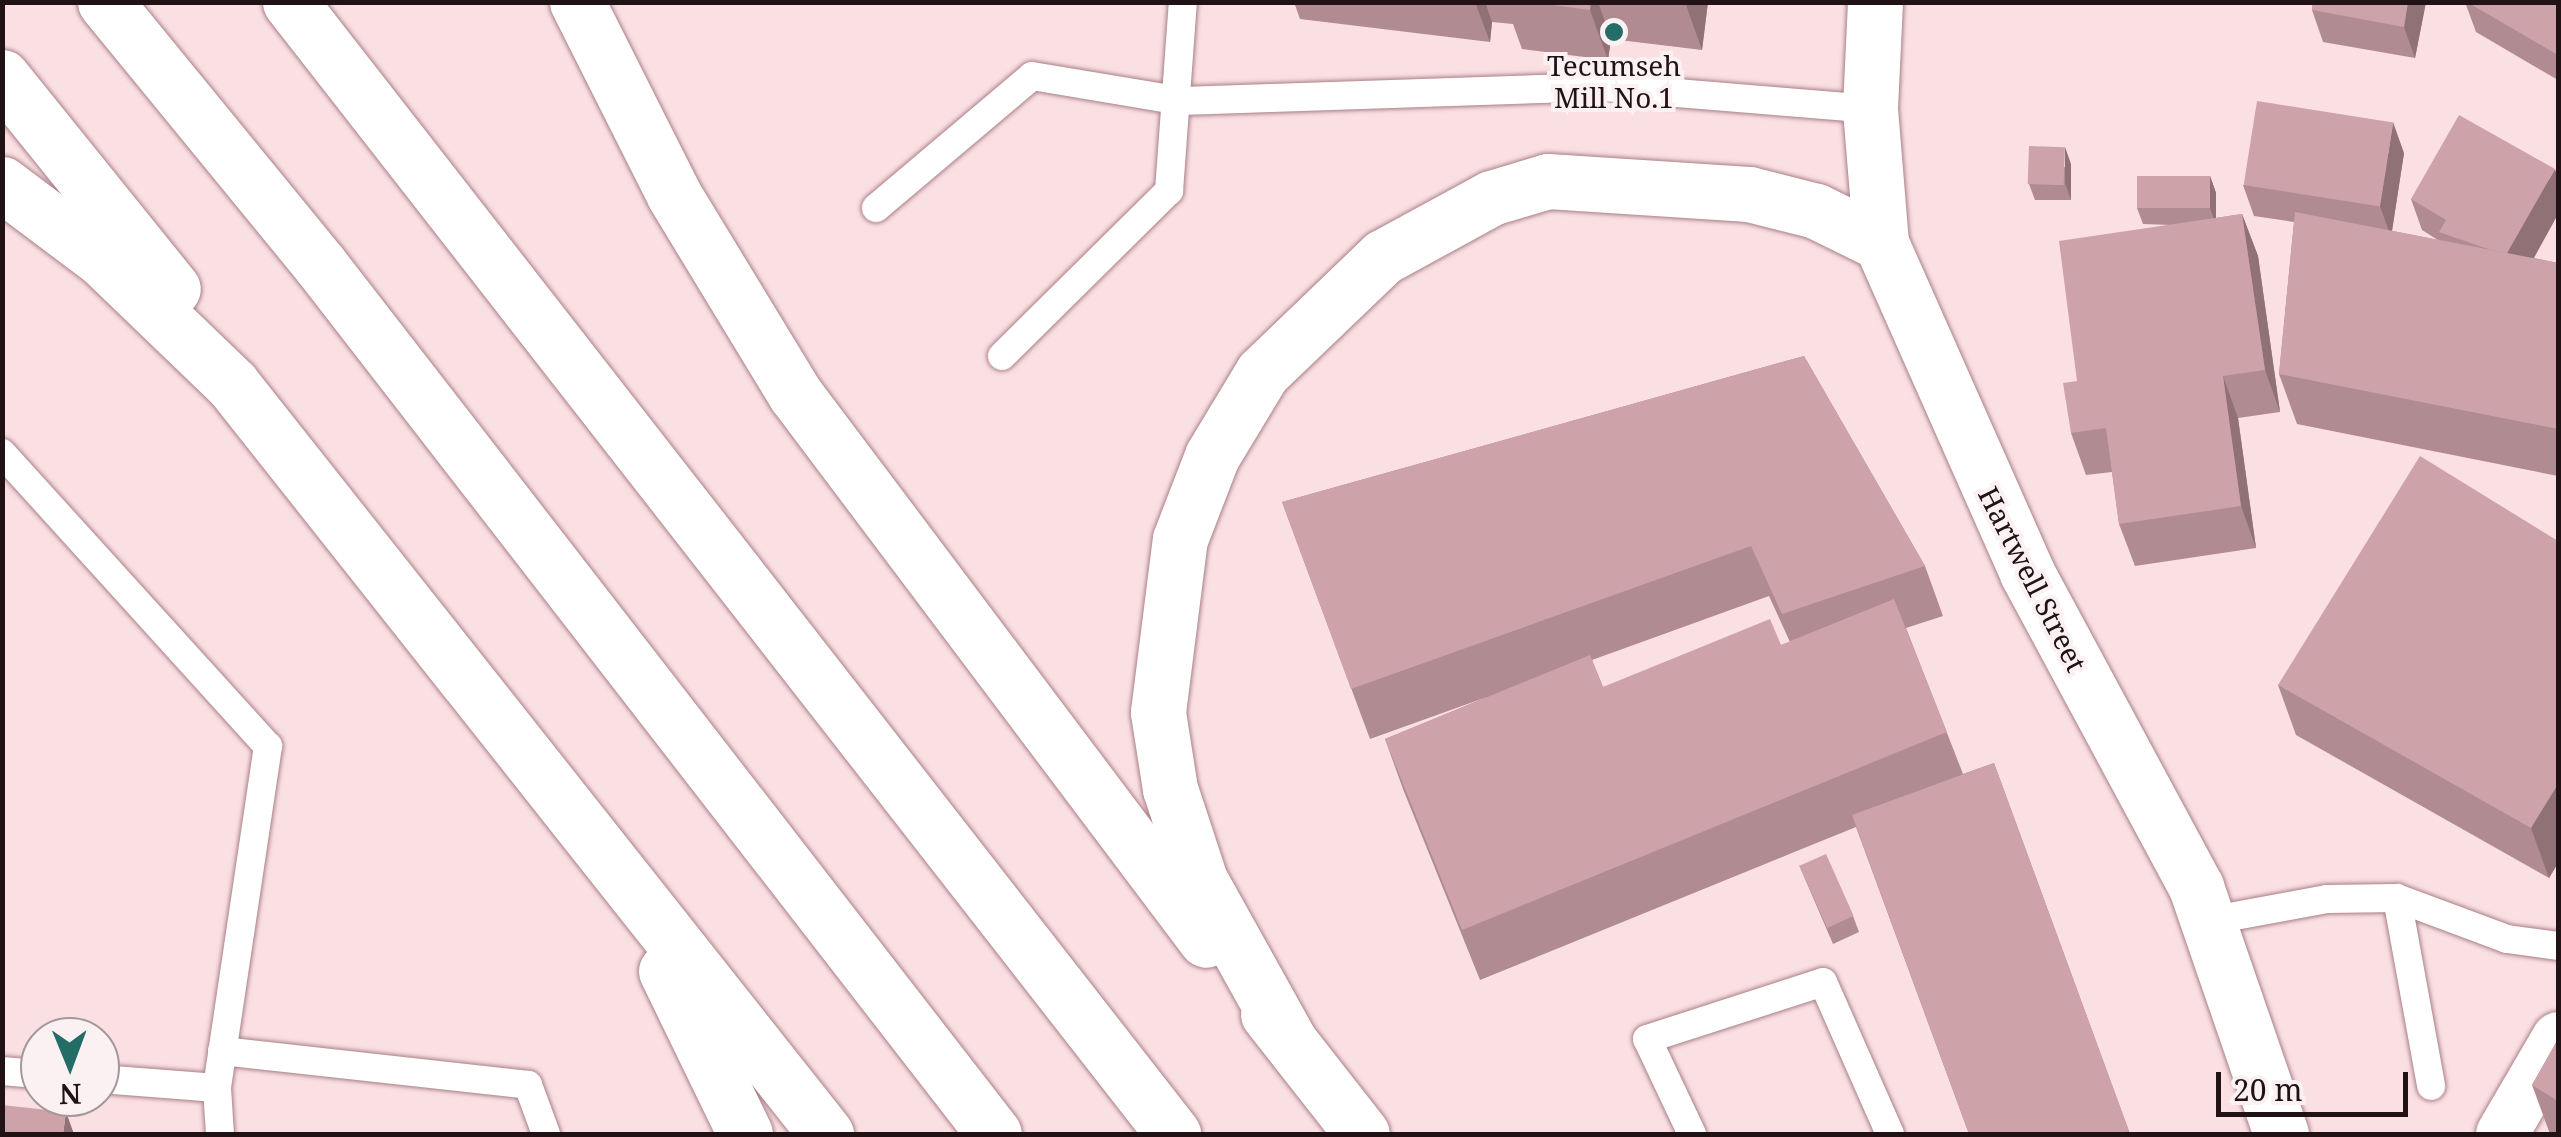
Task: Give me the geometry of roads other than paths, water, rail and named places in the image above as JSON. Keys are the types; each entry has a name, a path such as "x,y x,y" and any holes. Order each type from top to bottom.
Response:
{"main road":[{"path":"105,2 321,266 994,1134"},
{"path":"290,2 1173,1134"},
{"path":"577,2 674,196 795,394 1127,842 1362,1134"},
{"name":"Hartwell Street","path":"1875,2 1870,109 1881,243 2018,556 2208,921 2281,1134"},
{"path":"2,77 574,818 826,1134"},
{"path":"1289,1040 1200,880 1170,790 1158,712 1180,539 1212,456 1262,373 1383,257 1477,204 1548,181 1665,182 1781,200 1881,243"},
{"path":"2,184 176,326 300,466"},
{"path":"574,818 682,1001 746,1134"}],"street":[{"path":"2502,1134 2558,1038"}],"lane":[{"path":"1002,356 1170,191 1181,101 1182,2"},
{"path":"876,208 1032,76 1181,101 1604,87 1870,109"},
{"path":"2,453 268,746 217,1088 220,1134"},
{"path":"2208,921 2327,898 2397,898 2507,939 2558,946"},
{"path":"2397,898 2430,1086"},
{"path":"1692,1134 1647,1039 1823,982 1890,1134"},
{"path":"222,1051 528,1085 546,1134"},
{"path":"120,1081 217,1088"}],"place":[{"name":"Tecumseh Mill No.1","path":"1614,32"}]}
